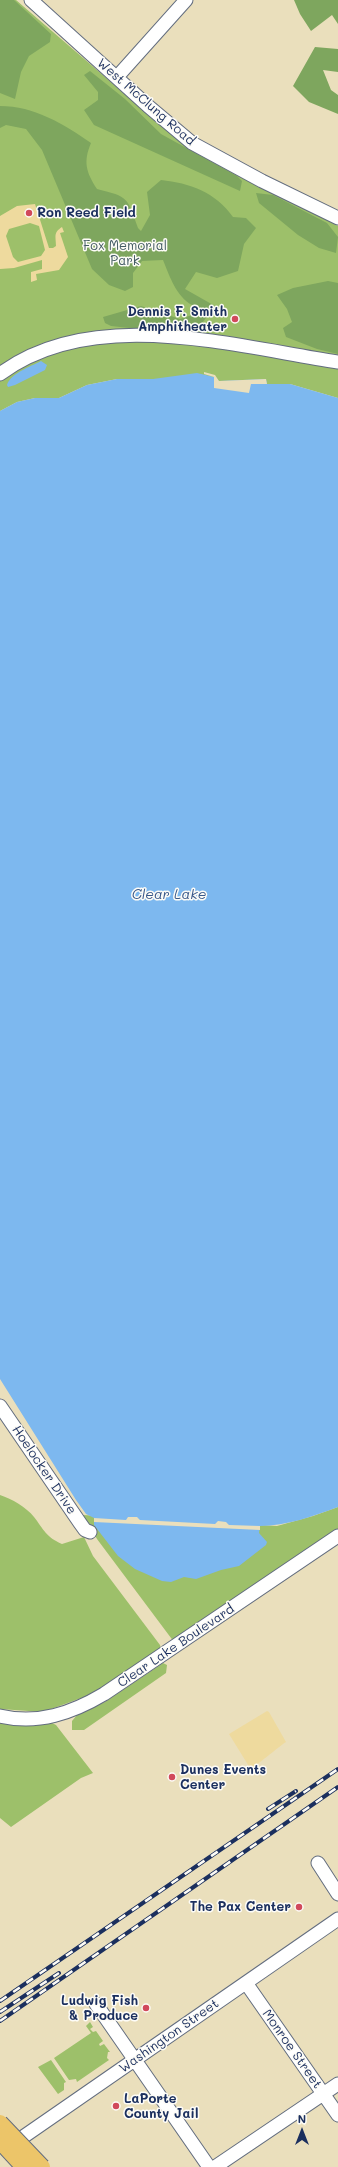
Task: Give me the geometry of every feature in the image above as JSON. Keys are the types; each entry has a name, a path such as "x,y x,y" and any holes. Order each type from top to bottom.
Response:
{"main road":[{"path":"0,2123 42,2167"},
{"path":"0,2141 24,2167"}],"street":[{"name":"West McClung Road","path":"32,0 148,106 198,147 338,218"},
{"path":"117,77 186,0"},
{"path":"0,374 24,359 47,348 91,337 110,335 151,335 212,342 338,362"},
{"name":"Hoelocker Drive","path":"0,1406 85,1530 90,1532"},
{"name":"Clear Lake Boulevard","path":"0,1716 34,1719 56,1716 82,1708 338,1536"},
{"path":"318,1863 338,1894"},
{"name":"Washington Street","path":"0,2153 338,1920"},
{"name":"Monroe Street","path":"246,1983 338,2115"},
{"path":"96,2004 209,2167"},
{"path":"215,2167 338,2084"}],"green space":[{"name":"Fox Memorial Park","path":"0,0 16,0 178,140 338,226 338,398 290,384 117,379 87,385 59,398 35,398 17,402 0,411"},
{"path":"0,0 14,0 51,34 50,42 29,56 21,72 15,99 0,93"},
{"path":"294,0 338,0 338,24 332,15 311,31 300,14"},
{"path":"315,47 338,49 338,72 323,70 331,90 338,95 338,114 309,102 293,86"},
{"path":"90,71 125,99 161,134 237,176 242,181 240,191 94,125 84,110 98,100 98,92 84,75"},
{"path":"0,106 25,109 48,117 91,143 86,161 88,172 93,183 97,189 115,194 129,204 138,228 141,231 150,215 147,192 161,180 192,186 201,190 218,201 233,217 246,218 256,228 244,244 238,271 217,278 196,272 185,289 215,306 193,335 111,326 105,323 103,317 141,306 180,319 192,315 192,305 182,297 178,291 163,260 142,261 133,273 133,287 125,291 109,285 92,269 42,150 26,129 6,125 0,128"},
{"path":"256,193 273,195 327,223 338,237 336,253 319,248 298,235 259,203"},
{"path":"328,281 338,283 338,354 317,349 286,337 283,328 292,322 287,309 277,295 293,288"},
{"path":"0,1495 14,1501 27,1510 52,1539 62,1544 84,1537 93,1556 160,1645 161,1650 103,1690 43,1712 0,1709"},
{"path":"338,1507 338,1530 174,1642 97,1539 83,1515 277,1526"},
{"path":"163,1663 167,1665 166,1673 84,1730 72,1730 72,1721 77,1715 105,1702"},
{"path":"0,1721 50,1722 56,1725 93,1773 81,1778 11,1827 0,1818"},
{"path":"90,2022 93,2027 90,2029 93,2032 96,2031 103,2041 99,2044 100,2046 104,2044 110,2052 108,2052 107,2058 109,2060 77,2082 76,2079 69,2080 54,2058 91,2033 86,2026"},
{"path":"51,2060 66,2082 64,2083 64,2090 58,2094 38,2067"}],"sand":[{"path":"35,204 49,248 56,246 57,231 62,227 64,232 60,233 68,257 59,270 36,274 37,280 31,282 31,272 42,269 42,260 14,268 0,269 0,216 17,206","holes":["30,223 39,226 45,250 41,256 18,262 13,257 6,236 9,229"]},
{"path":"267,1711 286,1742 250,1768 229,1734"}],"water":[{"path":"41,361 47,365 45,370 8,387 7,385 12,377"},
{"name":"Clear Lake","path":"197,373 214,377 219,381 266,379 267,384 290,384 338,398 338,1507 290,1522 270,1526 260,1526 259,1533 267,1542 266,1545 239,1566 221,1570 196,1579 184,1577 171,1582 162,1581 135,1569 118,1556 94,1525 94,1518 86,1514 76,1500 0,1379 0,411 17,402 35,398 59,398 87,385 117,379 153,379"}],"pier":[{"path":"204,372 215,375 219,381 266,379 267,384 251,384 249,393 214,388 214,377 204,374"},
{"path":"128,1517 137,1517 140,1520 215,1524 218,1521 226,1522 229,1525 260,1526 260,1530 94,1522 94,1518 126,1520"}],"railway":[{"path":"0,2001 338,1769"},
{"path":"0,2021 338,1787"},
{"path":"268,1809 296,1791"},
{"path":"0,2012 59,1973"}],"place":[{"name":"Ron Reed Field","path":"29,213"},
{"name":"Dennis F. Smith Amphitheater","path":"235,319"},
{"name":"Dunes Events Center","path":"172,1777"},
{"name":"The Pax Center","path":"299,1907"},
{"name":"Ludwig Fish & Produce","path":"146,2008"},
{"name":"LaPorte County Jail","path":"116,2106"}]}
